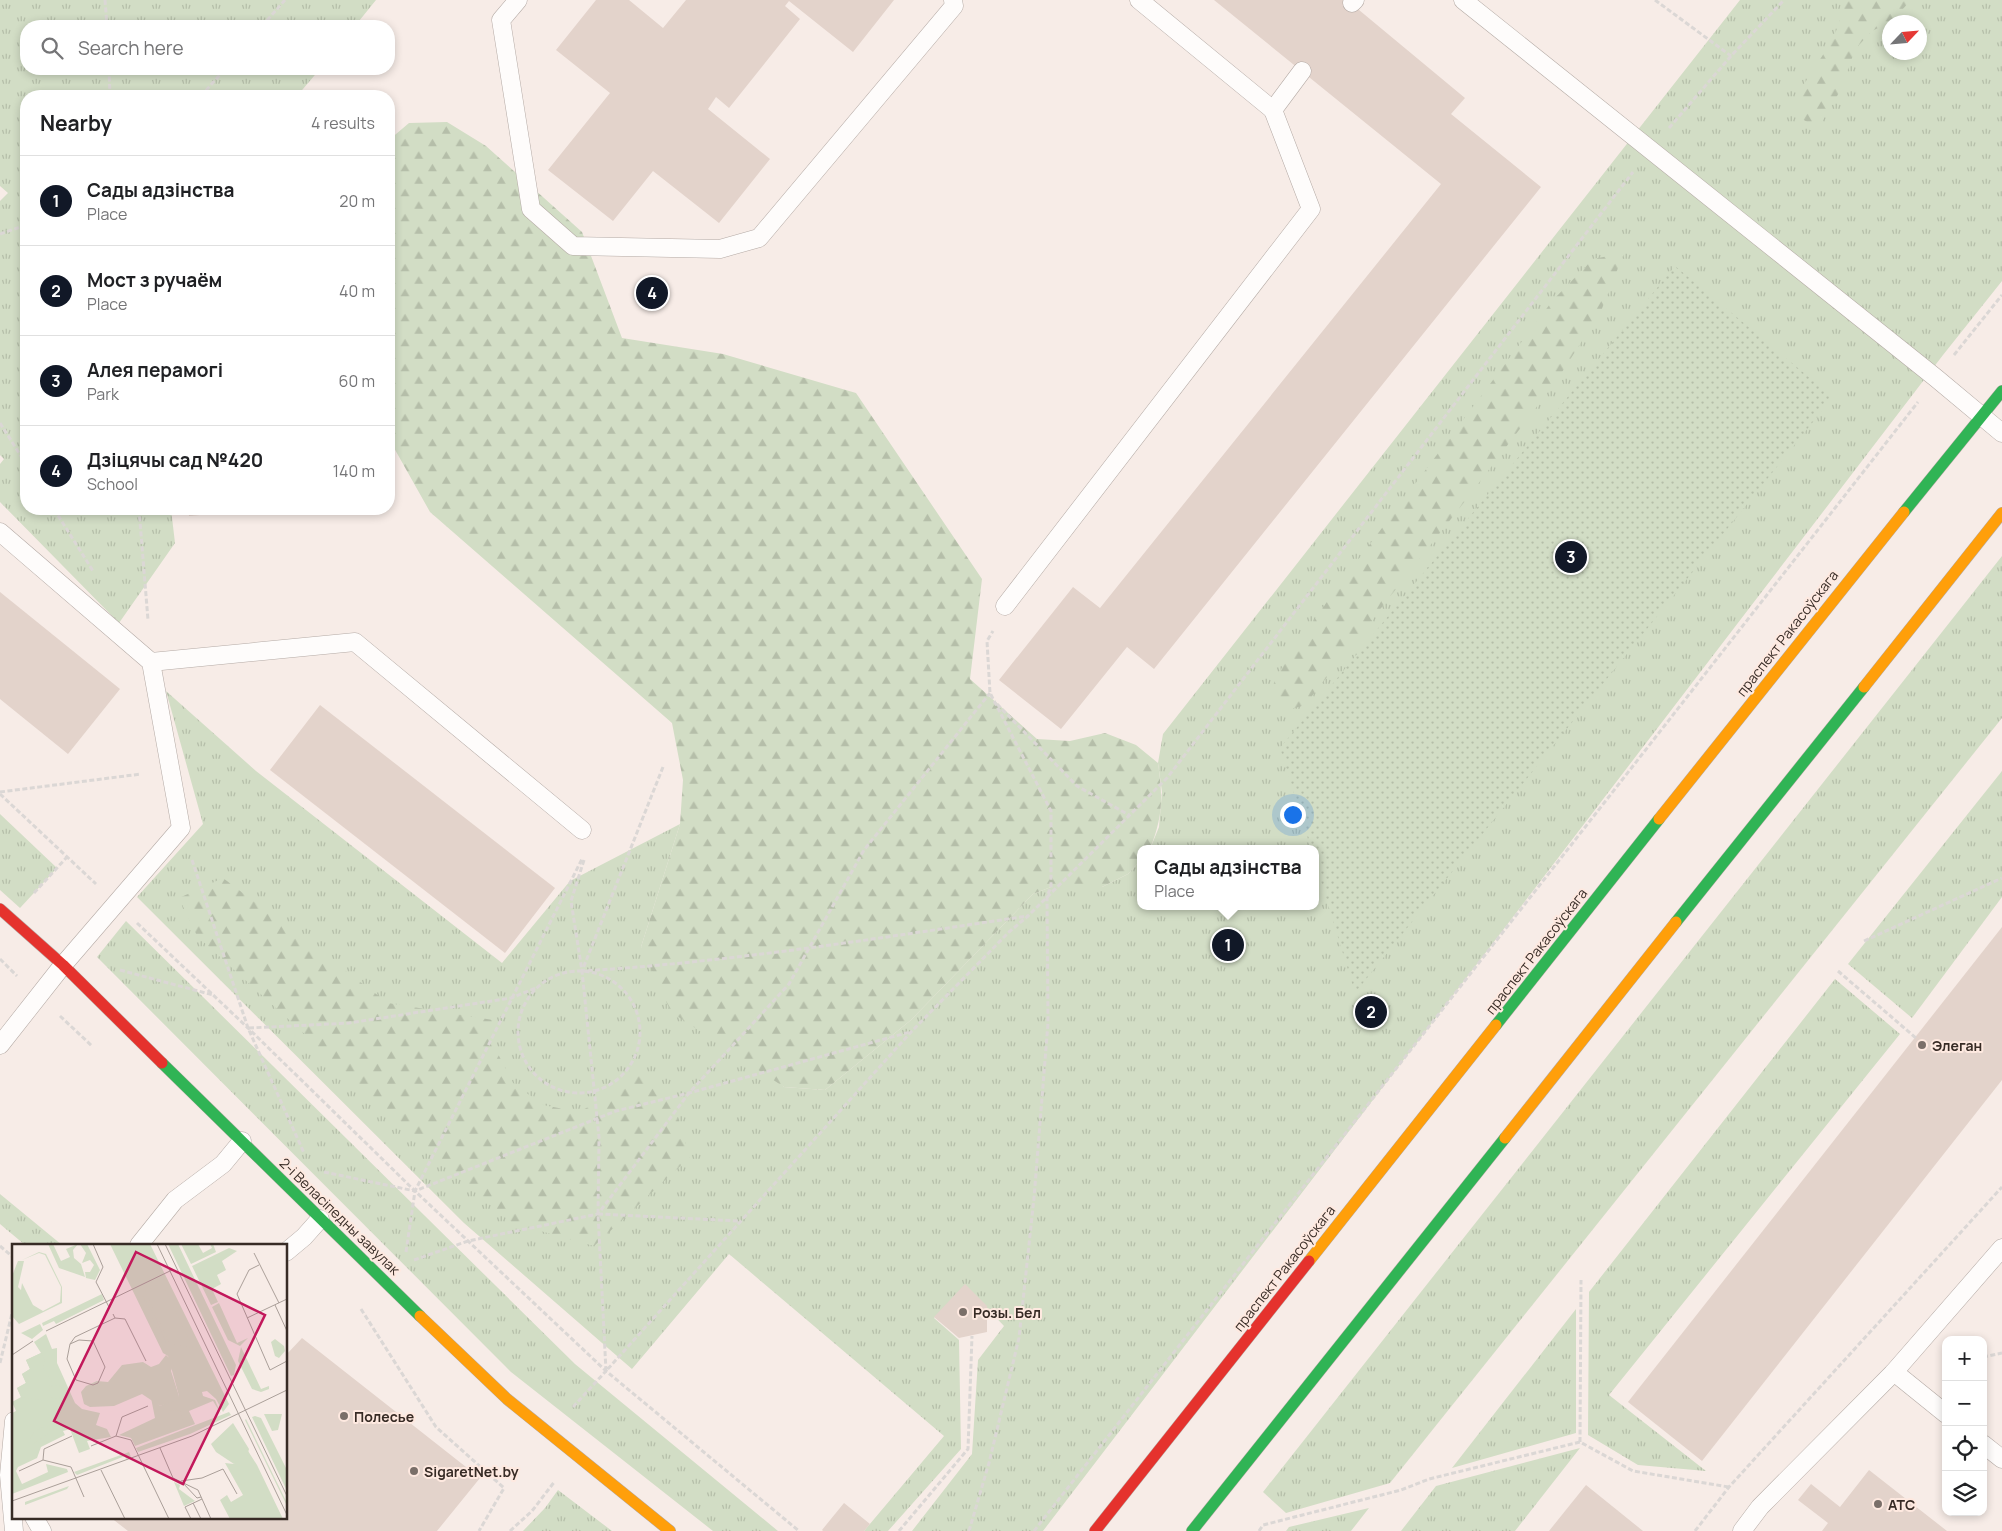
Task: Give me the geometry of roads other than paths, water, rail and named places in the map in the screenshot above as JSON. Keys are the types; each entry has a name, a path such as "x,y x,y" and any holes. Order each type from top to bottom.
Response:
{"main road":[{"name":"праспект Ракасоўскага","path":"1095,1531 1830,604 2002,391"},
{"path":"1192,1531 2002,513"},
{"name":"2-і Веласіпедны завулак","path":"0,909 63,966 320,1219 507,1399 670,1531"}],"lane":[{"path":"518,0 501,20 531,209 573,246 720,249 760,238 954,6 953,0"},
{"path":"1005,606 1311,209 1273,110 1139,0"},
{"path":"1463,0 1651,149 2002,433"},
{"path":"1273,110 1302,72"},
{"path":"0,532 151,662 181,828 63,966 0,1045"},
{"path":"151,662 355,642 585,839"},
{"path":"140,1244 175,1200 223,1164 242,1141"},
{"path":"288,1250 304,1237 320,1219"},
{"path":"1742,1531 1760,1507 1894,1372 2002,1248"},
{"path":"1894,1372 1942,1411"},
{"path":"1987,1447 2002,1458"},
{"path":"9,1525 12,1460"},
{"path":"35,1518 42,1531"}],"place":[{"name":"Дзіцячы сад №420","path":"652,293"},
{"name":"Алея перамогі","path":"1571,557"},
{"name":"Сады адзінства","path":"1228,945"},
{"name":"Мост з ручаём","path":"1371,1012"},
{"name":"Элеган","path":"1922,1045"},
{"name":"Розы. Бел","path":"963,1312"},
{"name":"Полесье","path":"344,1416"},
{"name":"SigaretNet.by","path":"414,1471"},
{"name":"АТС","path":"1878,1504"}]}
